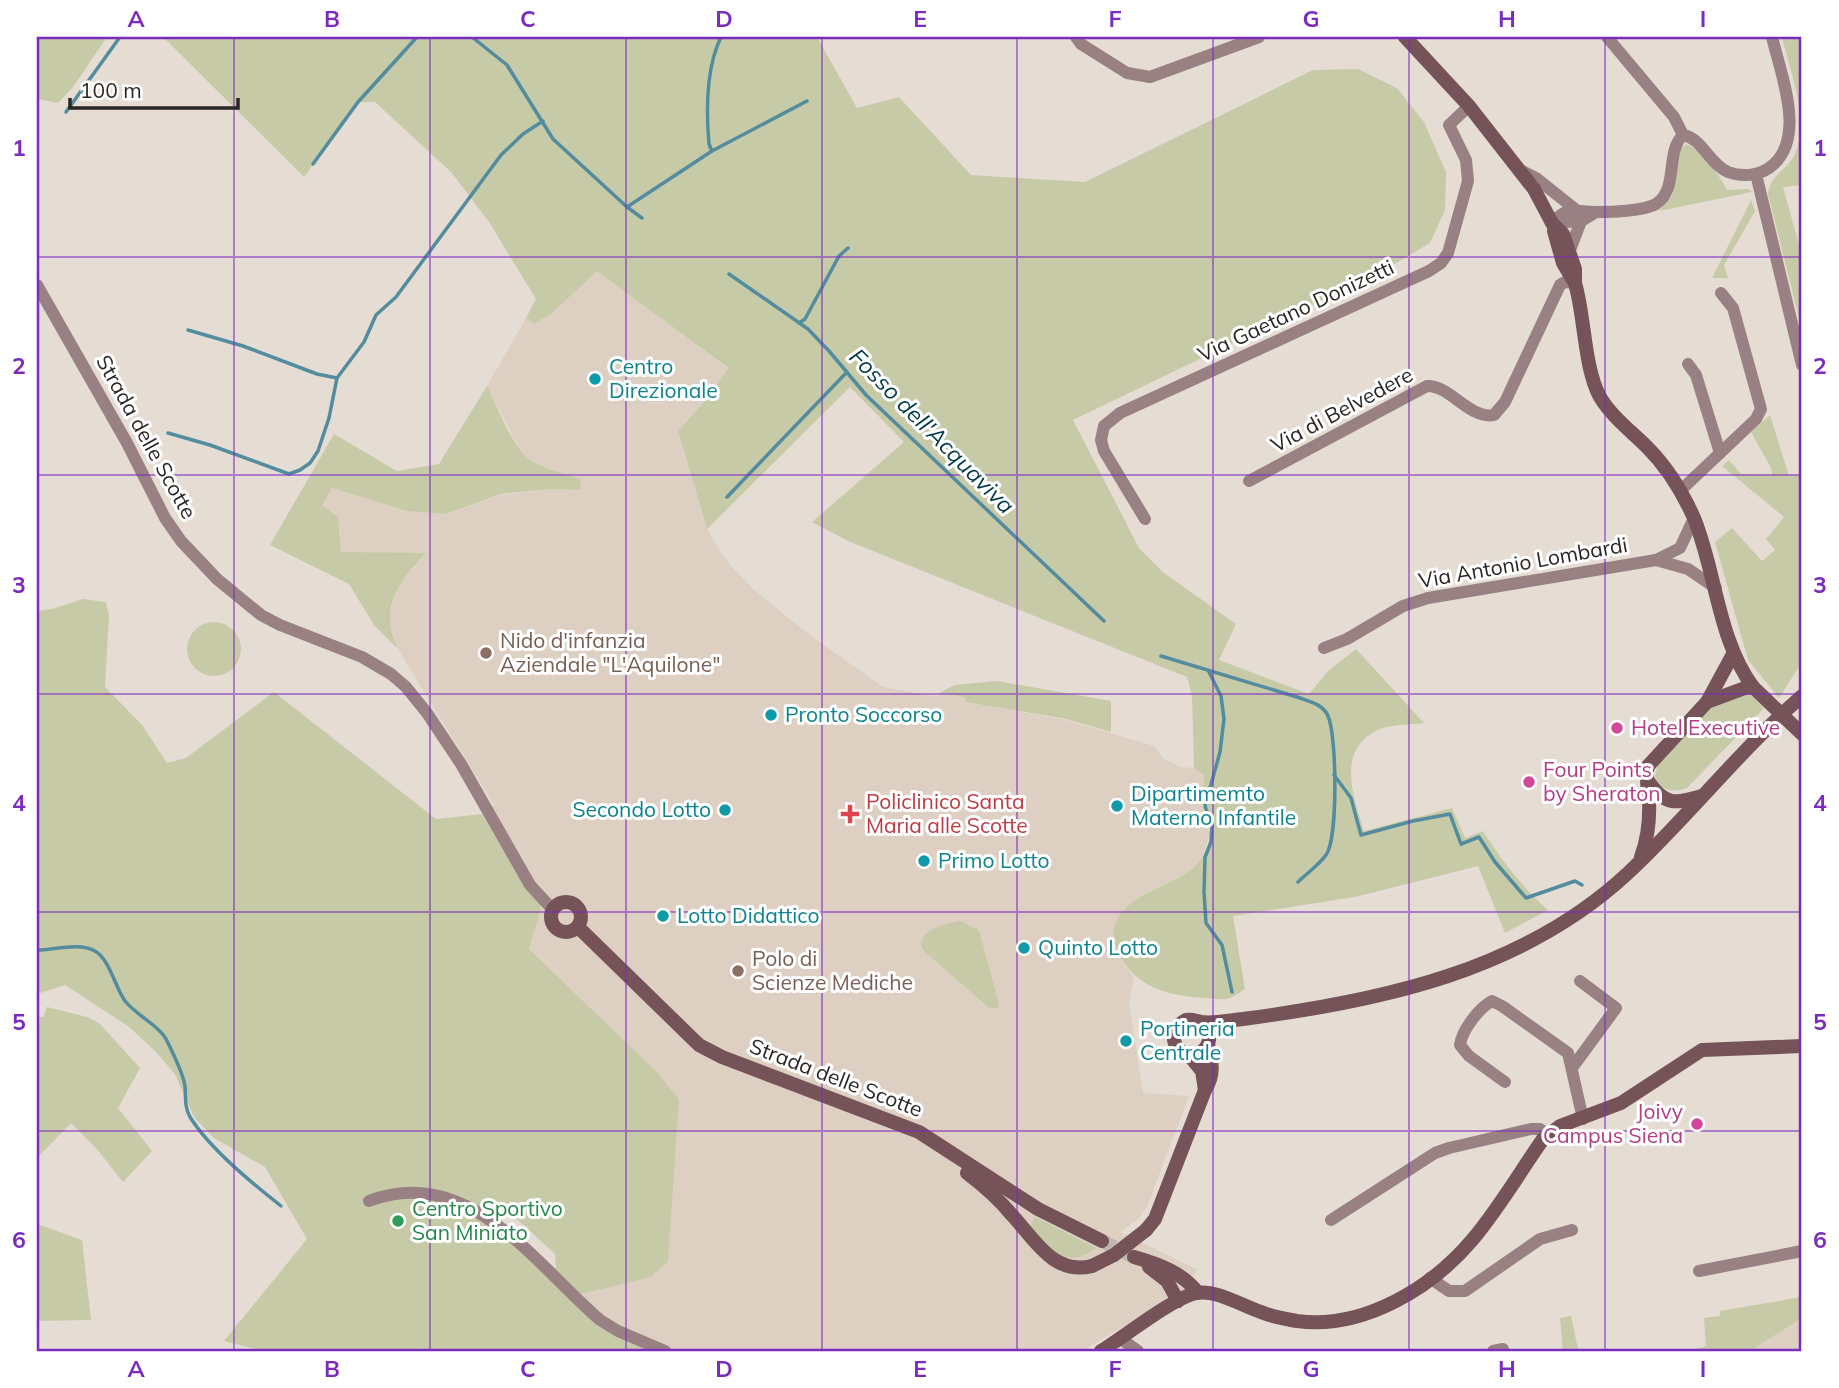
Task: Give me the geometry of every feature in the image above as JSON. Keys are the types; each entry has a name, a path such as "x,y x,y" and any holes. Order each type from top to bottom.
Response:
{"street":[{"path":"1076,37 1081,44 1128,73 1150,77 1259,37"},
{"path":"1405,37 1469,106 1534,188 1552,223 1563,263 1575,283"},
{"path":"1607,37 1674,117 1683,135 1692,138 1724,170 1741,175 1756,174 1770,167 1781,156 1788,143 1791,128 1772,37"},
{"name":"Via Gaetano Donizetti","path":"1145,519 1104,451 1101,440 1104,426 1120,413 1429,271 1441,263 1453,237 1469,174 1464,155 1449,125 1469,106"},
{"path":"1552,223 1560,214 1578,215 1646,208 1658,202 1667,188 1675,148 1683,135"},
{"path":"1520,170 1536,178 1578,215"},
{"path":"1756,174 1802,365"},
{"path":"1570,250 1578,215"},
{"path":"1552,223 1563,234 1570,250 1591,372 1598,394 1615,416 1658,458 1681,490 1706,551 1733,654 1754,687 1802,734"},
{"name":"Via di Belvedere","path":"1249,481 1427,386 1438,388 1483,415 1494,415 1505,402 1560,285 1565,282 1575,283"},
{"name":"Strada delle Scotte","path":"37,285 127,443 165,518 181,541 217,579 261,615 279,625 362,657 391,674 406,687 461,764 530,885 553,910"},
{"path":"1681,490 1758,416 1761,407 1733,308 1721,293"},
{"path":"1688,365 1696,375 1720,453"},
{"path":"1694,518 1680,548 1706,551"},
{"name":"Via Antonio Lombardi","path":"1324,648 1347,639 1403,606 1428,598 1656,560 1680,548"},
{"path":"1688,569 1706,551"},
{"name":"Via Antonio Lombardi","path":"1656,560 1688,569 1716,588"},
{"path":"1640,861 1649,827 1647,770 1650,763 1707,702 1733,654"},
{"path":"1205,1090 1202,1071 1189,1055 1177,1048 1173,1040 1177,1026 1186,1020 1201,1022 1243,1019 1378,996 1486,963 1533,941 1576,913 1640,861 1799,702 1802,685"},
{"path":"1707,702 1754,687"},
{"path":"1647,780 1659,796 1670,802 1681,803 1705,795"},
{"name":"Strada delle Scotte","path":"562,902 575,904 582,915 578,927 564,932 556,928 551,919 553,910 562,902"},
{"name":"Strada delle Scotte","path":"578,927 699,1045 722,1057 907,1126 944,1146 1024,1201 1102,1241"},
{"path":"1572,1068 1616,1007 1580,981"},
{"path":"1505,1082 1469,1056 1460,1045 1467,1028 1485,1005 1492,1001 1566,1051 1583,1119"},
{"path":"1189,1055 1200,1053 1209,1041 1243,1019"},
{"path":"944,1146 951,1160 988,1189 1044,1252 1058,1263 1076,1268 1092,1266 1114,1255 1146,1230 1155,1219 1210,1082 1213,1069 1209,1032 1201,1022"},
{"path":"1101,1351 1178,1301 1198,1293 1211,1294 1275,1317 1303,1322 1355,1316 1378,1309 1408,1294 1452,1261 1474,1237 1548,1134 1560,1126 1626,1100 1687,1057 1702,1050 1802,1046"},
{"path":"1331,1220 1441,1150 1531,1129 1540,1129 1548,1134"},
{"path":"369,1201 392,1195 421,1194 451,1199 477,1210 600,1320 618,1331 665,1351"},
{"path":"1021,1224 1018,1205 1024,1201"},
{"path":"1430,1278 1449,1292 1468,1290 1540,1238 1572,1230"},
{"path":"1699,1271 1802,1251"},
{"path":"1178,1301 1167,1281 1134,1256 1188,1281 1198,1293"},
{"path":"1121,1339 1138,1351"}],"shaded area":[{"name":"Policlinico Santa Maria alle Scotte","path":"597,270 728,369 712,393 678,431 707,529 732,567 752,588 807,633 883,687 939,697 939,693 965,697 965,702 1066,720 1154,746 1165,760 1181,767 1194,768 1204,775 1204,806 1210,833 1202,859 1189,872 1136,901 1125,910 1117,920 1114,931 1114,945 1134,977 1129,1003 1143,1093 1189,1096 1147,1207 1138,1219 1120,1232 1197,1269 1187,1289 1082,1351 678,1351 619,1325 600,1313 580,1293 651,1277 679,1099 656,1071 529,949 542,905 489,807 494,805 398,649 390,627 390,613 396,592 425,554 341,552 338,517 321,505 332,488 407,511 446,514 501,495 549,489 581,490 528,458 518,447 487,386 526,318 534,324 551,314"},
{"path":"1802,1318 1802,1351 1750,1351"}],"green space":[{"path":"37,37 107,37 73,87 58,103 37,99"},
{"path":"163,37 817,37 857,108 899,97 971,175 1085,182 1313,70 1358,69 1397,88 1424,122 1446,172 1445,210 1430,243 1383,271 1073,420 1139,548 1164,573 1236,624 1219,660 1309,694 1328,671 1356,649 1424,723 1380,729 1357,748 1352,761 1352,789 1364,831 1452,808 1465,838 1483,831 1513,873 1548,910 1505,933 1478,866 1355,897 1233,916 1245,989 1228,998 1178,995 1143,981 1124,963 1117,951 1114,927 1117,920 1127,907 1185,874 1197,864 1206,851 1210,833 1203,803 1204,775 1194,768 1192,695 1187,677 848,541 812,522 904,442 850,387 707,529 678,431 712,393 728,368 597,271 551,314 534,324 526,318 536,299 489,222 451,172 375,102 358,102 304,177"},
{"path":"1782,37 1802,37 1802,185 1783,187 1802,256 1802,330 1768,194 1772,182 1795,154 1799,141 1800,111"},
{"path":"1686,144 1703,157 1727,190 1748,189 1752,192 1659,211 1672,196 1681,149"},
{"path":"1751,200 1755,211 1724,265 1728,278 1712,278"},
{"path":"487,386 510,434 528,458 539,465 580,479 581,490 549,489 501,494 446,514 407,511 332,488 322,505 338,517 341,552 426,553 399,587 391,606 391,628 398,649 374,625 349,584 270,545 334,434 397,471 439,464"},
{"path":"1770,415 1789,476 1802,474 1802,662 1779,698 1748,660 1715,542 1732,528 1762,561 1775,550 1766,539 1784,517 1722,466 1729,460 1741,474 1772,475 1771,468 1751,432"},
{"path":"83,599 106,602 109,615 105,687 142,725 167,763 186,758 274,692 436,819 482,814 525,887 542,905 529,949 656,1071 679,1099 668,1261 651,1277 581,1294 600,1313 619,1325 678,1351 264,1351 224,1341 307,1239 265,1167 214,1138 194,1117 175,1074 128,1026 65,985 37,994 37,611","holes":["497,1201 555,1254 556,1269 480,1203"]},
{"path":"214,622 233,630 241,649 233,668 214,676 195,668 187,649 195,630"},
{"path":"997,681 1111,701 1111,732 1066,719 965,702 965,697 939,693 955,685"},
{"path":"1748,692 1764,708 1687,788 1663,788 1655,776 1658,764 1715,704"},
{"path":"960,921 977,929 980,934 999,1004 997,1008 989,1008 922,949 921,943 927,933 940,926"},
{"path":"47,1007 87,1017 99,1023 140,1068 118,1108 152,1151 123,1182 96,1148 71,1123 37,1158 37,1017 43,1017"},
{"path":"1035,1217 1096,1248 1075,1258 1059,1254 1030,1227"},
{"path":"37,1224 82,1240 91,1320 37,1321"},
{"path":"1802,1297 1802,1318 1750,1351 1688,1351 1706,1346 1704,1318 1720,1316 1720,1311"},
{"path":"1571,1316 1578,1349 1563,1351 1560,1318"}],"waterway":[{"path":"66,112 120,37"},
{"path":"313,164 358,102 417,37"},
{"name":"Fosso dell'Acquaviva","path":"472,37 507,65 553,139 642,218"},
{"path":"712,151 708,131 708,89 712,62 721,37"},
{"path":"627,207 712,151 807,101"},
{"path":"168,433 210,445 289,474 310,463 318,451 329,418 337,378 364,342 376,315 396,297 501,155 523,134 543,121"},
{"path":"799,323 805,319 839,256 848,248"},
{"name":"Fosso dell'Acquaviva","path":"729,274 808,329 866,395 1104,621"},
{"path":"188,330 243,346 317,374 337,378"},
{"path":"727,497 847,372"},
{"name":"Fosso dell'Acquaviva","path":"1161,656 1306,700 1326,712 1333,744 1333,829 1326,855 1298,882"},
{"path":"1209,672 1221,696 1224,719 1220,752 1205,806 1212,826 1211,842 1205,857 1206,923 1222,945 1232,992"},
{"path":"1334,775 1351,798 1361,835 1450,814 1461,844 1479,837 1495,862 1526,898 1575,881 1582,885"},
{"path":"37,950 82,947 100,955 125,1001 167,1041 184,1081 188,1113 198,1129 232,1165 281,1206"}],"tunnel":[{"path":"1102,1241 1134,1257"}],"place":[{"name":"Centro Direzionale","path":"595,379"},
{"name":"Nido d'infanzia Aziendale \"L'Aquilone\"","path":"486,653"},
{"name":"Pronto Soccorso","path":"771,715"},
{"name":"Hotel Executive","path":"1617,728"},
{"name":"Four Points by Sheraton","path":"1529,782"},
{"name":"Dipartimemto Materno Infantile","path":"1117,806"},
{"name":"Secondo Lotto","path":"725,810"},
{"name":"Policlinico Santa Maria alle Scotte","path":"850,814"},
{"name":"Primo Lotto","path":"924,861"},
{"name":"Lotto Didattico","path":"663,916"},
{"name":"Quinto Lotto","path":"1024,948"},
{"name":"Polo di Scienze Mediche","path":"738,971"},
{"name":"Portineria Centrale","path":"1126,1041"},
{"name":"Joivy Campus Siena","path":"1697,1124"},
{"name":"Centro Sportivo San Miniato","path":"398,1221"}]}
